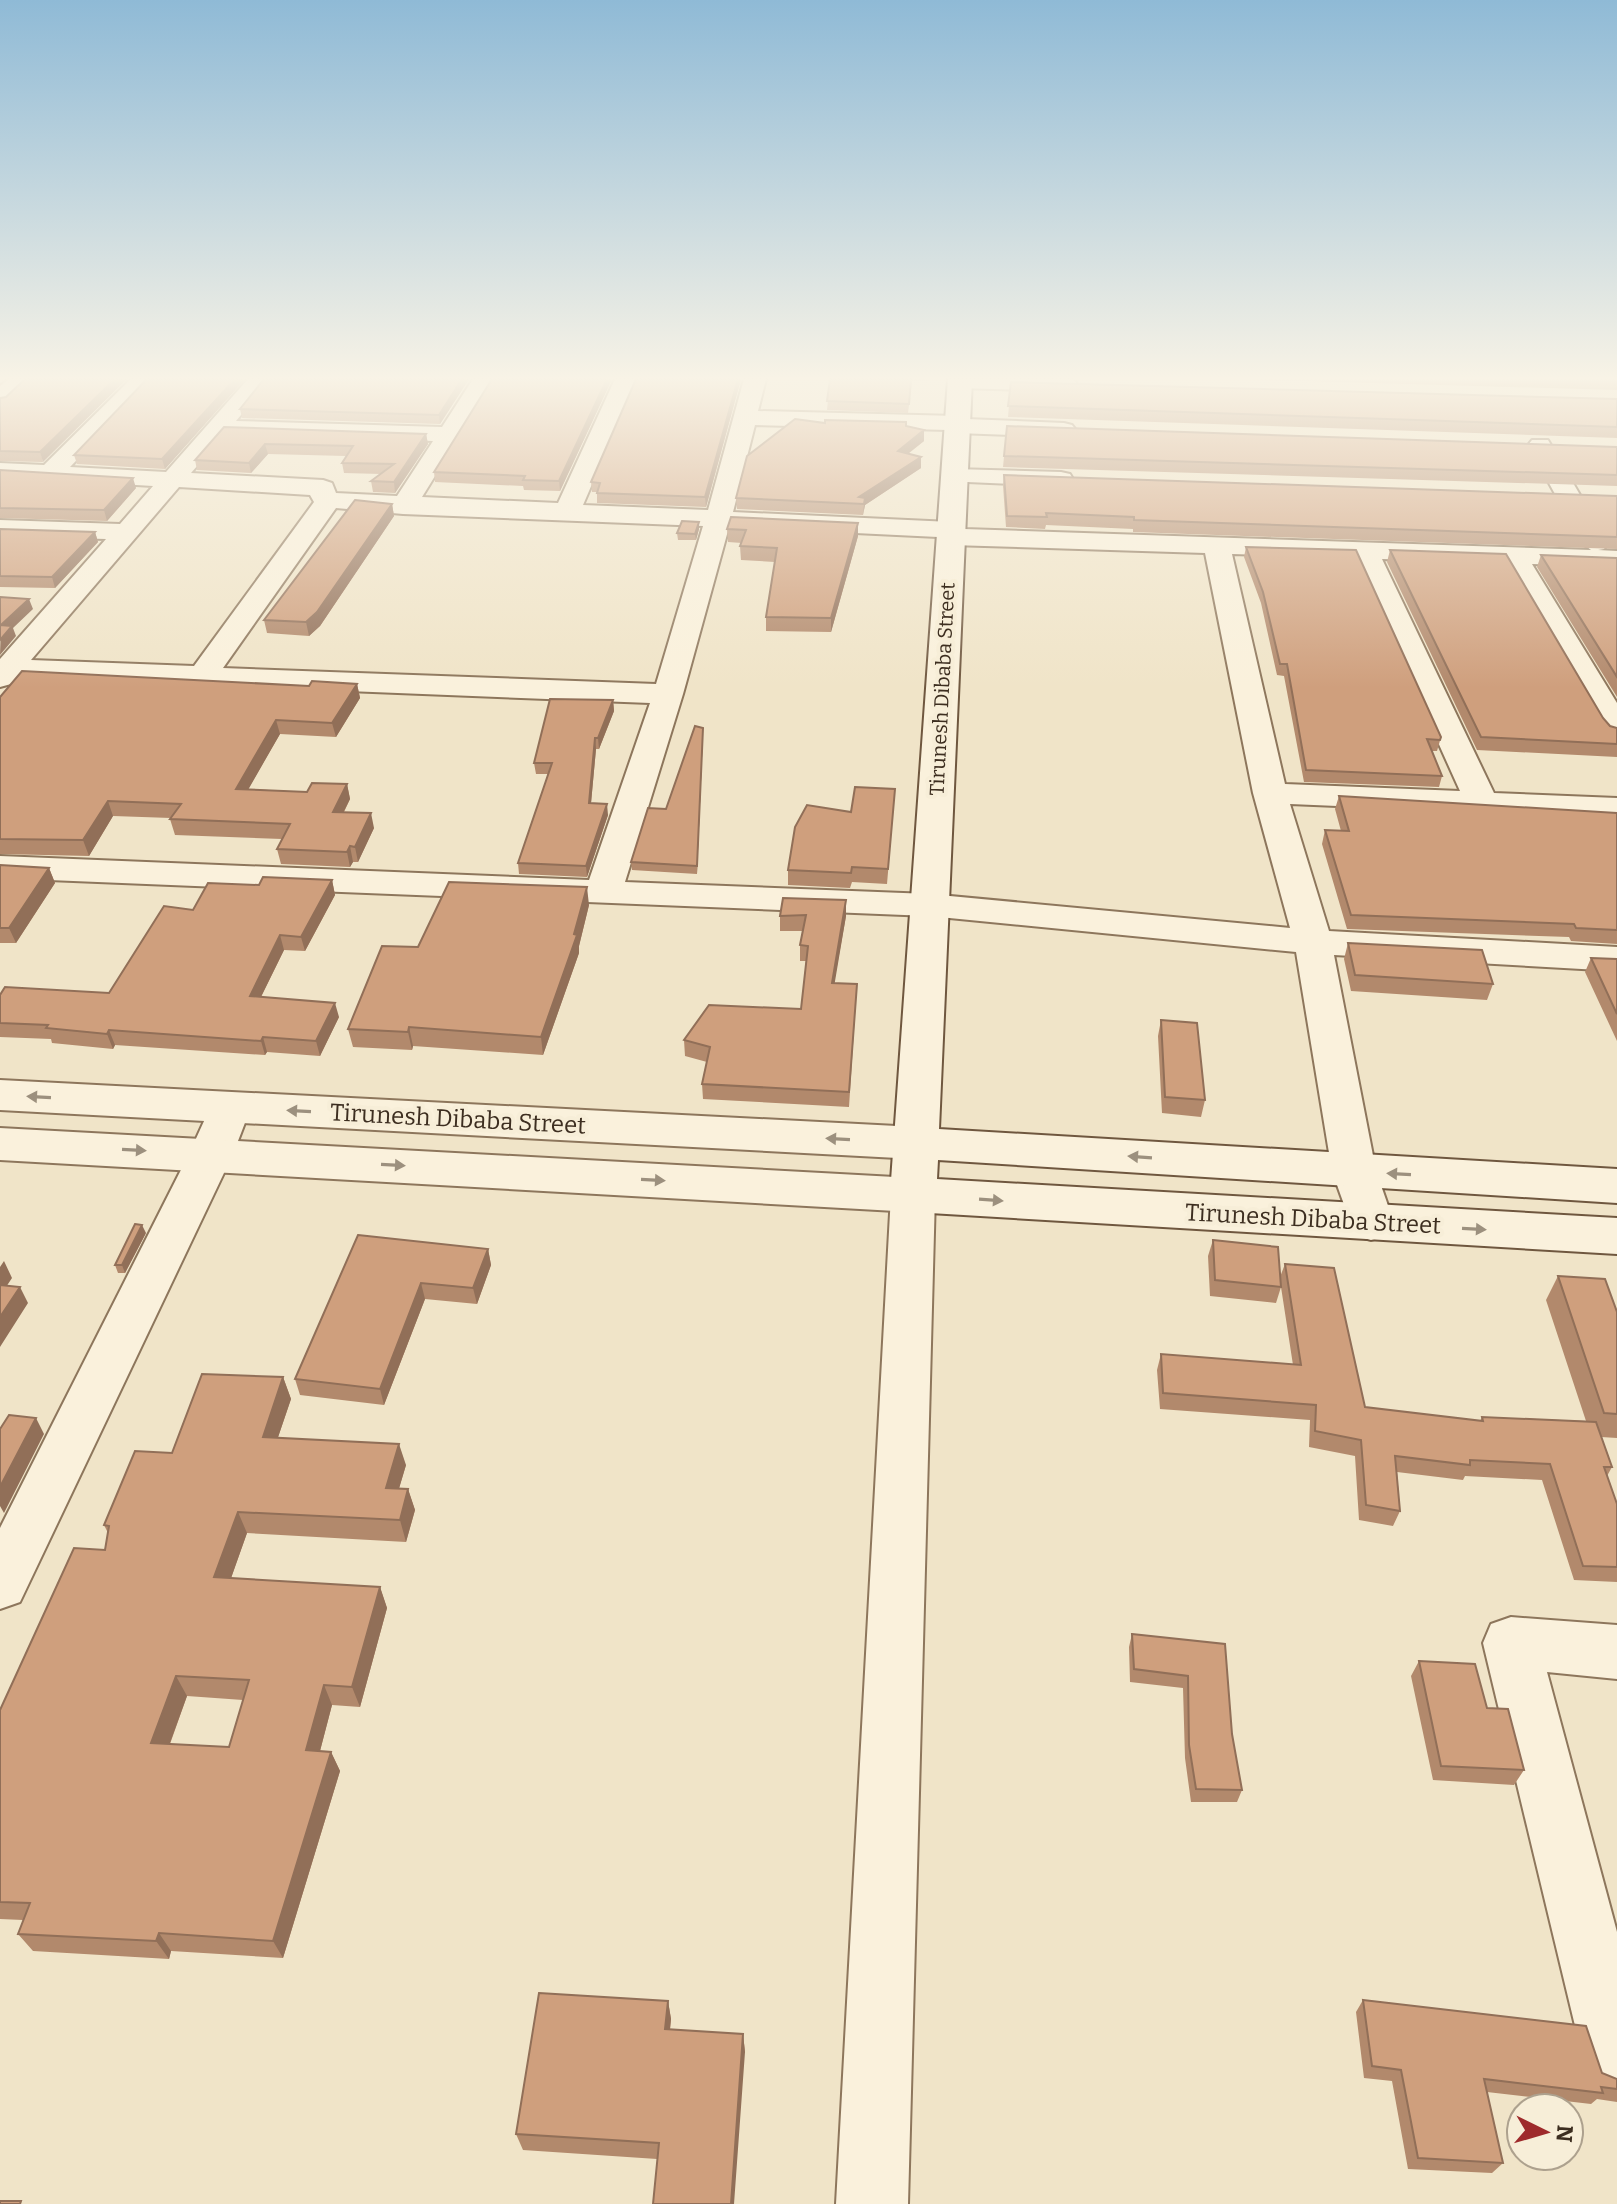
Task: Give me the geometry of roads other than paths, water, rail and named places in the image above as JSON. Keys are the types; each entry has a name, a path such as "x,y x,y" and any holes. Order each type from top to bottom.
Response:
{"main road":[{"name":"Tirunesh Dibaba Street","path":"914,1169 954,482"},
{"name":"Tirunesh Dibaba Street","path":"0,1095 230,1107 914,1169 1371,1223 1617,1236"},
{"name":"Tirunesh Dibaba Street","path":"0,1144 211,1154 914,1169 1354,1171 1617,1186"}],"street":[{"path":"3,671 172,482"},
{"path":"232,482 323,488 323,497 329,500 403,506 1217,546 1610,559 1580,496 1567,482"},
{"path":"403,506 418,482"},
{"path":"566,513 580,482"},
{"path":"604,890 668,694 728,482"},
{"path":"1536,495 1580,496"},
{"path":"203,675 329,500"},
{"path":"0,528 128,532"},
{"path":"1217,546 1270,793 1313,942 1354,1171 1371,1223"},
{"path":"1365,551 1482,802"},
{"path":"1513,556 1617,729"},
{"path":"27,599 67,600"},
{"path":"3,671 203,675 668,694"},
{"path":"1270,793 1617,808"},
{"path":"0,867 929,905 1313,942 1617,959"},
{"path":"0,1584 11,1536 211,1154 230,1107"},
{"path":"872,2204 914,1169"},
{"path":"1617,1652 1511,1643 1617,2059"}]}
